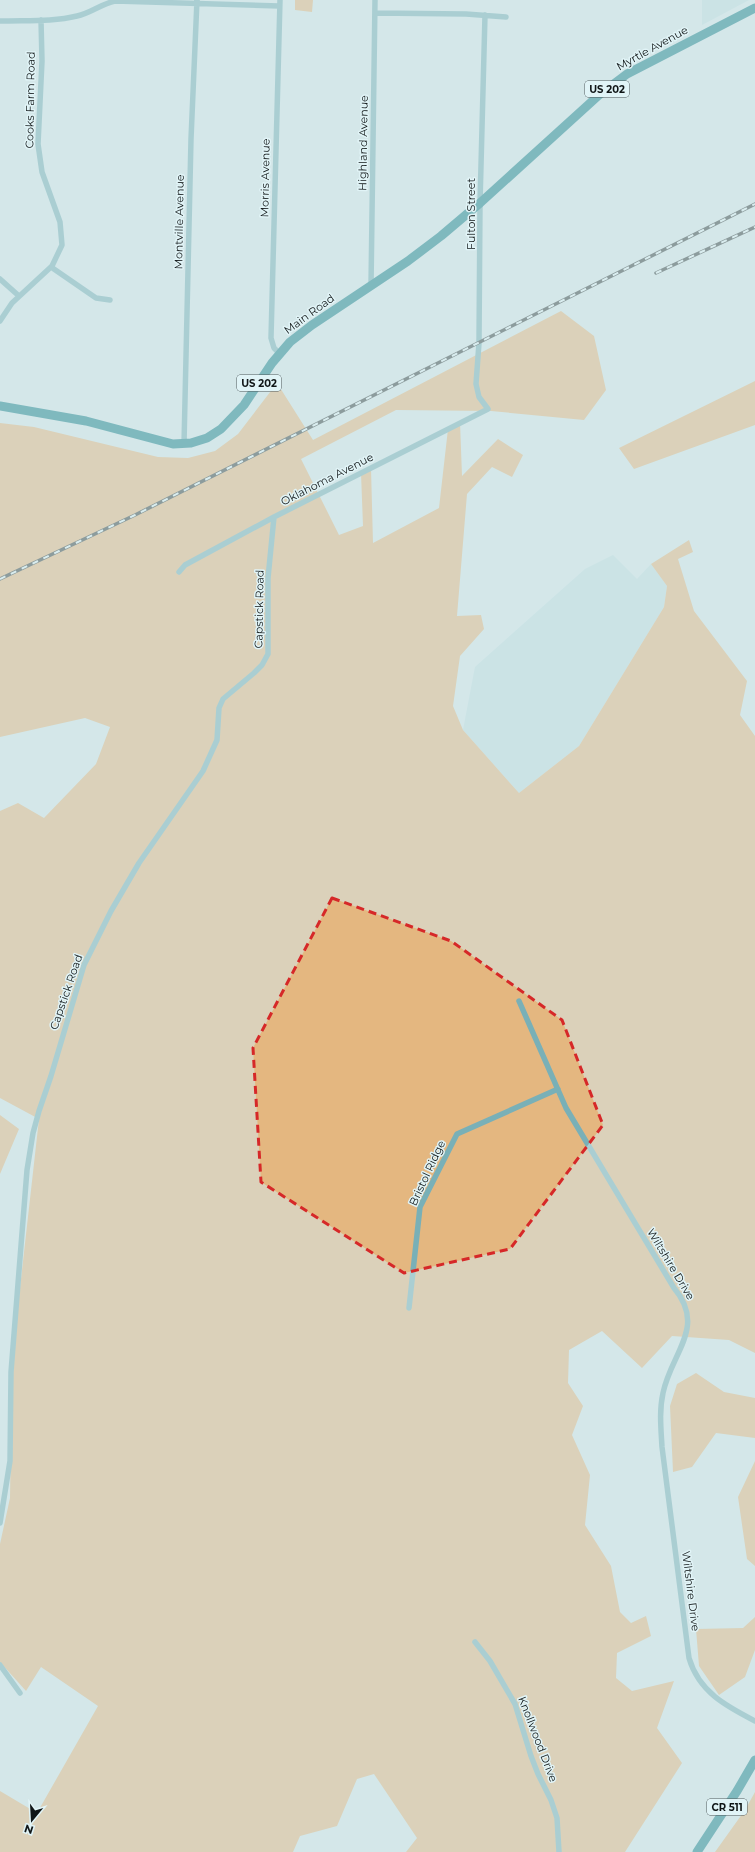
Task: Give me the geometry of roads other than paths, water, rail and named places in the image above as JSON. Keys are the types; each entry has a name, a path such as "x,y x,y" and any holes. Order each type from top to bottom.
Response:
{"main road":[{"name":"Myrtle Avenue","path":"480,203 599,95 627,74 755,8"},
{"name":"Main Road","path":"0,406 86,421 173,444 184,444 207,438 231,419 244,405 279,353 301,333 419,252 480,203"},
{"name":"CR 511","path":"697,1852 755,1760"}],"street":[{"name":"Highland Avenue","path":"371,286 375,0"},
{"path":"0,21 41,20 76,16 106,3 115,1 280,3"},
{"name":"Montville Avenue","path":"184,444 191,139 197,2"},
{"name":"Morris Avenue","path":"279,353 274,348 271,338 280,3"},
{"path":"375,13 485,15 506,17"},
{"name":"Fulton Street","path":"485,15 480,203 479,343 476,384 479,397 488,410"},
{"name":"Cooks Farm Road","path":"0,320 19,296 42,277 51,267 61,249 62,235 60,222 42,172 38,144 42,61 41,20"},
{"path":"51,267 96,298 110,300"},
{"path":"0,279 19,296"},
{"name":"Oklahoma Avenue","path":"179,572 185,565 274,517 488,410"},
{"name":"Capstick Road","path":"0,1523 10,1461 11,1372 27,1170 33,1133 39,1110 52,1076 84,965 111,911 139,863 203,771 217,740 219,708 223,699 262,665 268,654 268,578 274,517"},
{"name":"Wiltshire Drive","path":"519,1001 566,1108 674,1288 680,1295 686,1310 687,1333 668,1374 663,1392 661,1424 662,1447 690,1658 696,1675 710,1694 729,1708 755,1721"},
{"name":"Bristol Ridge","path":"409,1308 420,1207 457,1134 558,1089"},
{"name":"Knollwood Drive","path":"475,1642 490,1661 515,1704 533,1762 551,1800 557,1818 560,1852"},
{"path":"0,1665 20,1692"}],"railway":[{"path":"0,579 135,515 755,204"},
{"path":"656,273 755,227"}]}
